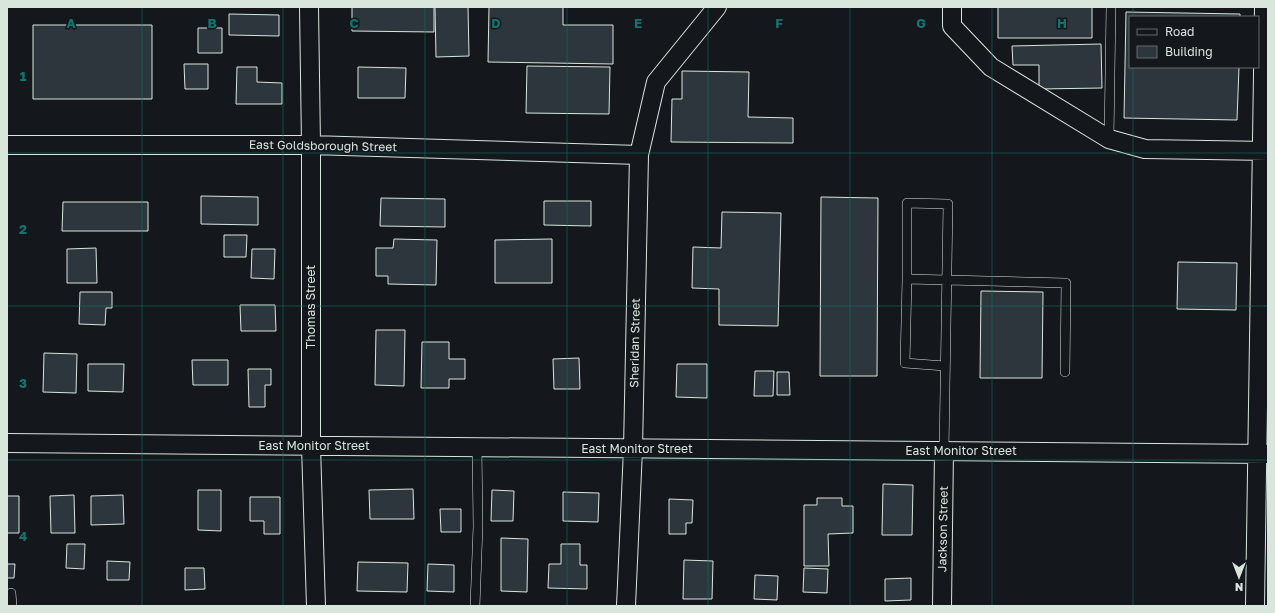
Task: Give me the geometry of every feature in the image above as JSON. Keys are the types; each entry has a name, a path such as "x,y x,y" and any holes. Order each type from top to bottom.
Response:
{"street":[{"name":"Thomas Street","path":"310,7 311,446 316,606"},
{"name":"Sheridan Street","path":"626,606 633,449 639,155 656,82 717,7"},
{"path":"952,7 952,26 991,67 1109,139 1145,149 1265,151"},
{"path":"1255,606 1263,454 1265,151 1264,7"},
{"name":"East Goldsborough Street","path":"7,145 311,145 639,155"},
{"name":"East Monitor Street","path":"7,443 1263,454"},
{"name":"Jackson Street","path":"942,606 944,451"}],"lane":[{"path":"1109,139 1111,7"},
{"path":"944,451 948,204 907,203 905,363 945,366"},
{"path":"907,279 1066,283 1065,372"},
{"path":"475,606 478,526 477,447"},
{"path":"11,593 12,606"}],"building":[{"path":"352,7 434,7 434,32 352,31"},
{"path":"435,7 468,7 469,56 436,57"},
{"path":"489,7 563,7 563,25 613,25 613,64 488,62"},
{"path":"998,7 1092,7 1092,38 998,38"},
{"path":"1126,12 1240,14 1240,16 1129,16 1129,68 1239,68 1237,120 1124,118"},
{"path":"229,14 279,15 279,36 229,35"},
{"path":"33,25 152,25 152,99 33,99"},
{"path":"198,28 222,28 222,53 198,53"},
{"path":"1101,44 1102,88 1039,89 1039,65 1013,65 1012,46"},
{"path":"184,64 208,64 208,89 185,89"},
{"path":"527,66 610,67 609,114 526,113"},
{"path":"237,67 257,67 257,82 282,83 282,104 236,104"},
{"path":"358,67 406,68 405,98 358,98"},
{"path":"682,71 749,72 748,117 793,118 793,143 671,142 672,99 682,99"},
{"path":"201,196 258,197 258,225 201,224"},
{"path":"821,197 878,198 877,376 820,376"},
{"path":"381,198 445,199 445,227 380,226"},
{"path":"544,201 591,201 591,226 544,225"},
{"path":"63,202 148,202 148,231 62,231"},
{"path":"722,212 781,213 778,326 719,325 719,289 692,288 693,247 721,248"},
{"path":"224,235 247,235 246,257 224,257"},
{"path":"394,239 437,240 436,285 388,284 388,276 376,276 376,248 393,248"},
{"path":"552,239 552,283 495,283 495,240"},
{"path":"96,248 97,283 67,283 67,249"},
{"path":"252,249 275,249 274,279 251,278"},
{"path":"1178,262 1237,263 1236,310 1177,309"},
{"path":"981,291 1043,292 1042,378 980,378"},
{"path":"80,292 112,292 112,308 106,308 105,325 79,324"},
{"path":"240,305 275,305 276,331 241,331"},
{"path":"376,330 405,330 404,386 375,385"},
{"path":"422,342 449,342 449,359 465,359 465,379 449,379 449,388 421,388"},
{"path":"44,353 77,354 76,393 43,392"},
{"path":"579,358 580,389 554,389 553,359"},
{"path":"192,360 228,360 228,385 193,385"},
{"path":"88,364 124,364 123,392 88,391"},
{"path":"677,364 707,364 707,398 676,397"},
{"path":"248,369 271,369 271,385 265,385 265,407 249,407"},
{"path":"755,371 774,371 773,396 754,396"},
{"path":"777,372 789,372 790,395 777,395"},
{"path":"883,484 913,485 912,535 882,535"},
{"path":"413,489 414,519 370,519 369,490"},
{"path":"198,490 221,490 221,531 198,530"},
{"path":"492,490 514,491 513,521 491,521"},
{"path":"563,492 599,493 598,522 563,521"},
{"path":"74,495 75,533 51,533 50,496"},
{"path":"123,495 124,524 91,525 91,496"},
{"path":"7,496 19,496 19,533 7,533"},
{"path":"250,497 280,497 280,534 264,534 264,521 250,521"},
{"path":"817,498 842,498 842,506 853,506 853,533 828,534 829,566 804,566 804,505 817,505"},
{"path":"669,499 693,500 692,523 686,523 686,534 669,534"},
{"path":"440,509 461,509 461,532 441,532"},
{"path":"501,538 528,539 527,592 501,591"},
{"path":"67,544 85,544 84,569 66,568"},
{"path":"561,544 580,544 580,565 587,565 587,589 548,588 549,564 561,564"},
{"path":"684,560 713,561 712,599 683,599"},
{"path":"107,561 130,562 129,580 107,580"},
{"path":"358,562 408,563 407,592 357,591"},
{"path":"7,564 15,564 14,578 7,578"},
{"path":"428,564 454,565 454,592 427,591"},
{"path":"185,568 204,568 205,589 185,590"},
{"path":"804,568 828,569 827,593 803,592"},
{"path":"755,575 778,576 777,600 754,599"},
{"path":"911,578 911,600 885,601 885,579"}]}
